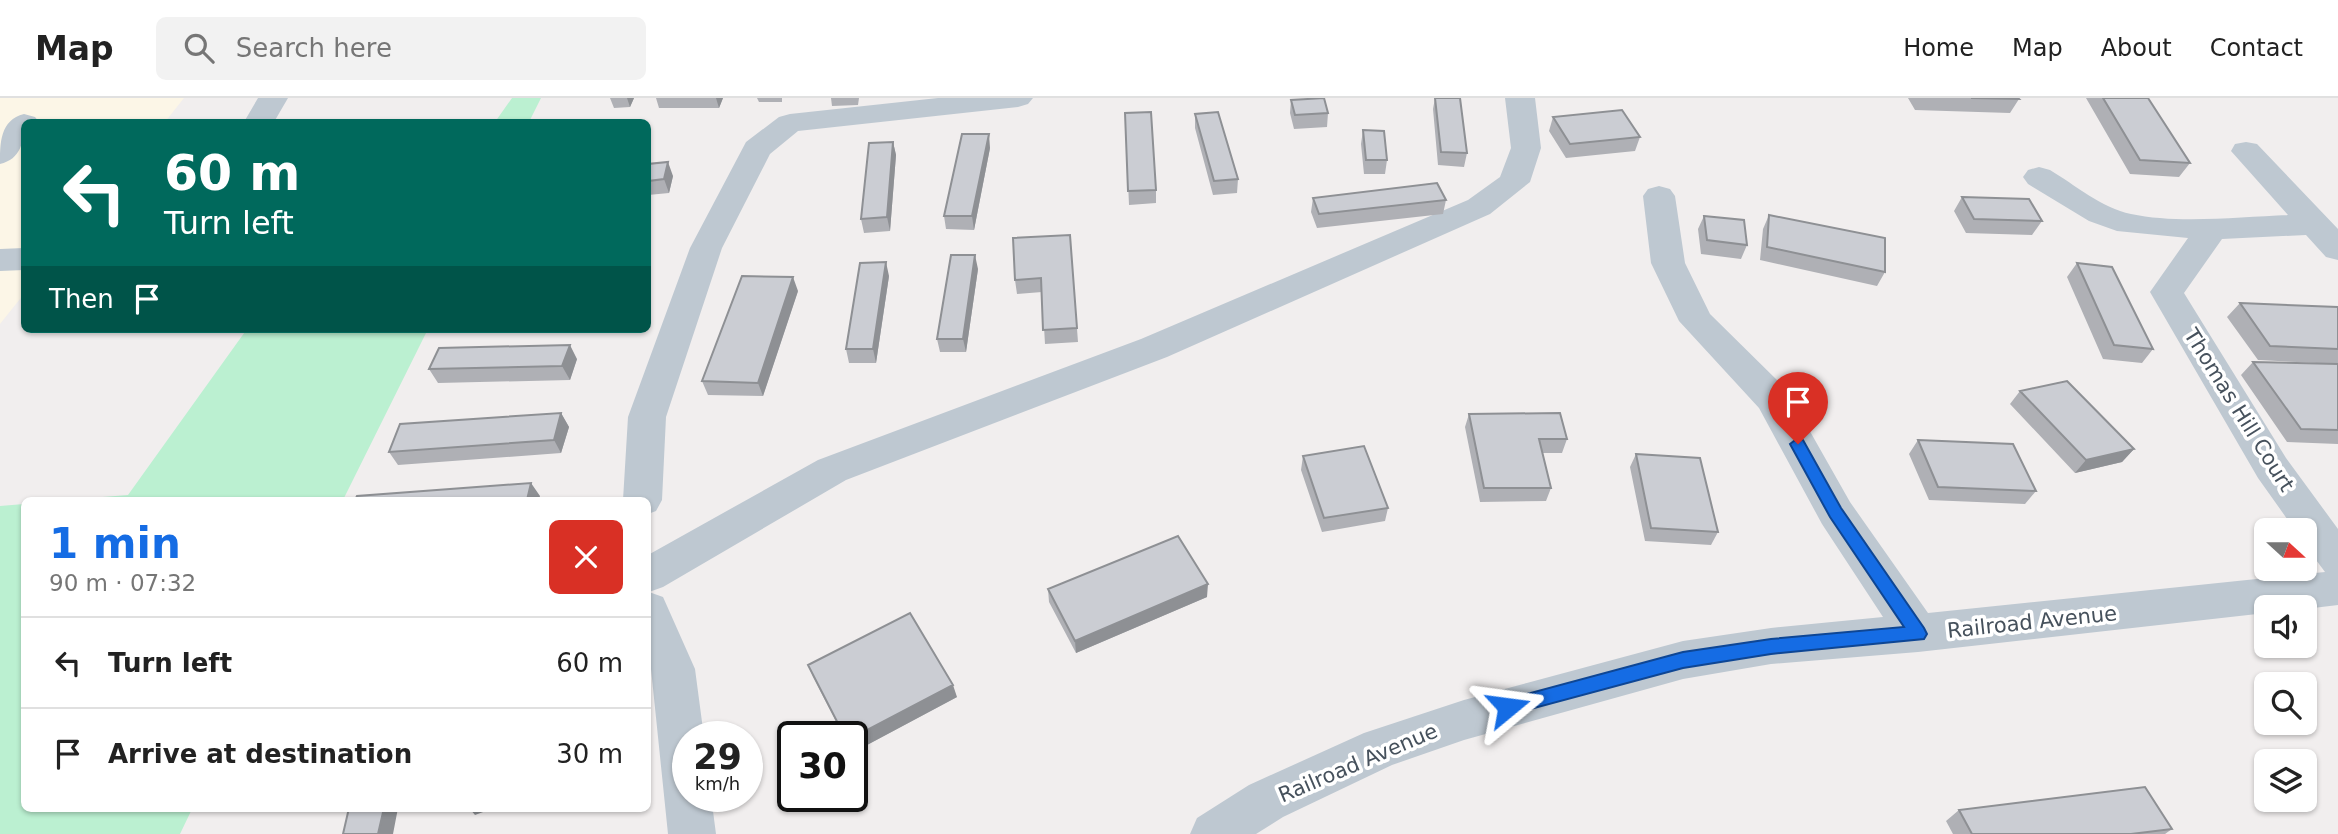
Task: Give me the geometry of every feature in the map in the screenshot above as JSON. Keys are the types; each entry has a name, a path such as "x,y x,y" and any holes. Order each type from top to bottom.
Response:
{"street":[{"path":"28,119 43,98"},
{"path":"261,119 273,98"},
{"path":"642,497 648,417 706,248 757,149 790,122 1018,98"},
{"path":"651,573 832,470 1154,348 1479,207 1514,182 1526,148 1520,98"},
{"path":"0,155 21,128"},
{"path":"2246,151 2338,249"},
{"path":"2039,177 2100,214 2128,224 2212,229 2312,224"},
{"path":"1659,196 1668,263 1696,321 1773,399 1836,513 1918,634"},
{"name":"Thomas Hill Court","path":"2212,229 2167,292 2272,468 2338,560"},
{"path":"0,260 21,259"},
{"name":"Railroad Avenue","path":"1214,834 1266,801 1380,748 1575,688 1683,660 1771,646 1918,634 2338,588"},
{"path":"651,616 673,669 679,721"},
{"path":"690,812 692,834"}],"shaded area":[{"path":"0,98 184,98 167,119 21,119 21,298 0,324"}],"green space":[{"path":"512,98 541,98 530,119 497,119"},
{"path":"244,333 426,333 344,497 103,497 128,495"},
{"path":"21,504 21,812 191,812 180,834 0,834 0,506"}],"building":[{"path":"1324,98 1328,113 1295,115 1291,100"},
{"path":"1435,98 1460,98 1467,153 1441,152"},
{"path":"2103,98 2148,98 2190,163 2140,160"},
{"path":"1622,110 1640,137 1570,144 1553,117"},
{"path":"1151,112 1156,190 1128,191 1125,113"},
{"path":"1218,112 1238,179 1214,181 1195,114"},
{"path":"1363,130 1384,131 1387,160 1366,160"},
{"path":"962,134 989,134 972,216 944,216"},
{"path":"893,142 887,217 861,219 869,143"},
{"path":"668,162 664,179 651,181 651,164"},
{"path":"1437,183 1446,200 1319,214 1313,198"},
{"path":"1962,197 2029,199 2042,221 1974,219"},
{"path":"1769,215 1885,238 1885,272 1767,247"},
{"path":"1704,216 1744,220 1747,245 1707,240"},
{"path":"1070,235 1077,328 1043,330 1041,278 1015,280 1013,238"},
{"path":"951,255 975,255 963,339 937,339"},
{"path":"886,262 873,349 846,349 860,263"},
{"path":"2077,263 2112,267 2153,349 2114,345"},
{"path":"742,276 793,277 758,383 702,381"},
{"path":"2240,303 2338,307 2338,349 2270,346"},
{"path":"570,345 562,366 429,369 439,348"},
{"path":"2253,362 2338,364 2338,430 2301,429"},
{"path":"2067,381 2134,449 2086,460 2020,391"},
{"path":"561,413 554,440 389,452 400,424"},
{"path":"1560,413 1567,439 1539,439 1551,488 1484,488 1469,414"},
{"path":"1918,440 2013,444 2036,491 1938,487"},
{"path":"1364,446 1388,508 1324,518 1303,456"},
{"path":"1636,454 1700,458 1718,532 1651,528"},
{"path":"531,483 528,497 357,496"},
{"path":"1178,536 1208,584 1075,641 1048,589"},
{"path":"910,613 953,685 868,730 868,721 837,721 808,665"},
{"path":"2145,787 2172,829 2131,834 1972,834 1959,810"},
{"path":"348,812 383,812 378,834 343,834"}],"route":[{"path":"1508,707 1683,660 1771,646 1918,634 1836,513 1798,444"}]}
